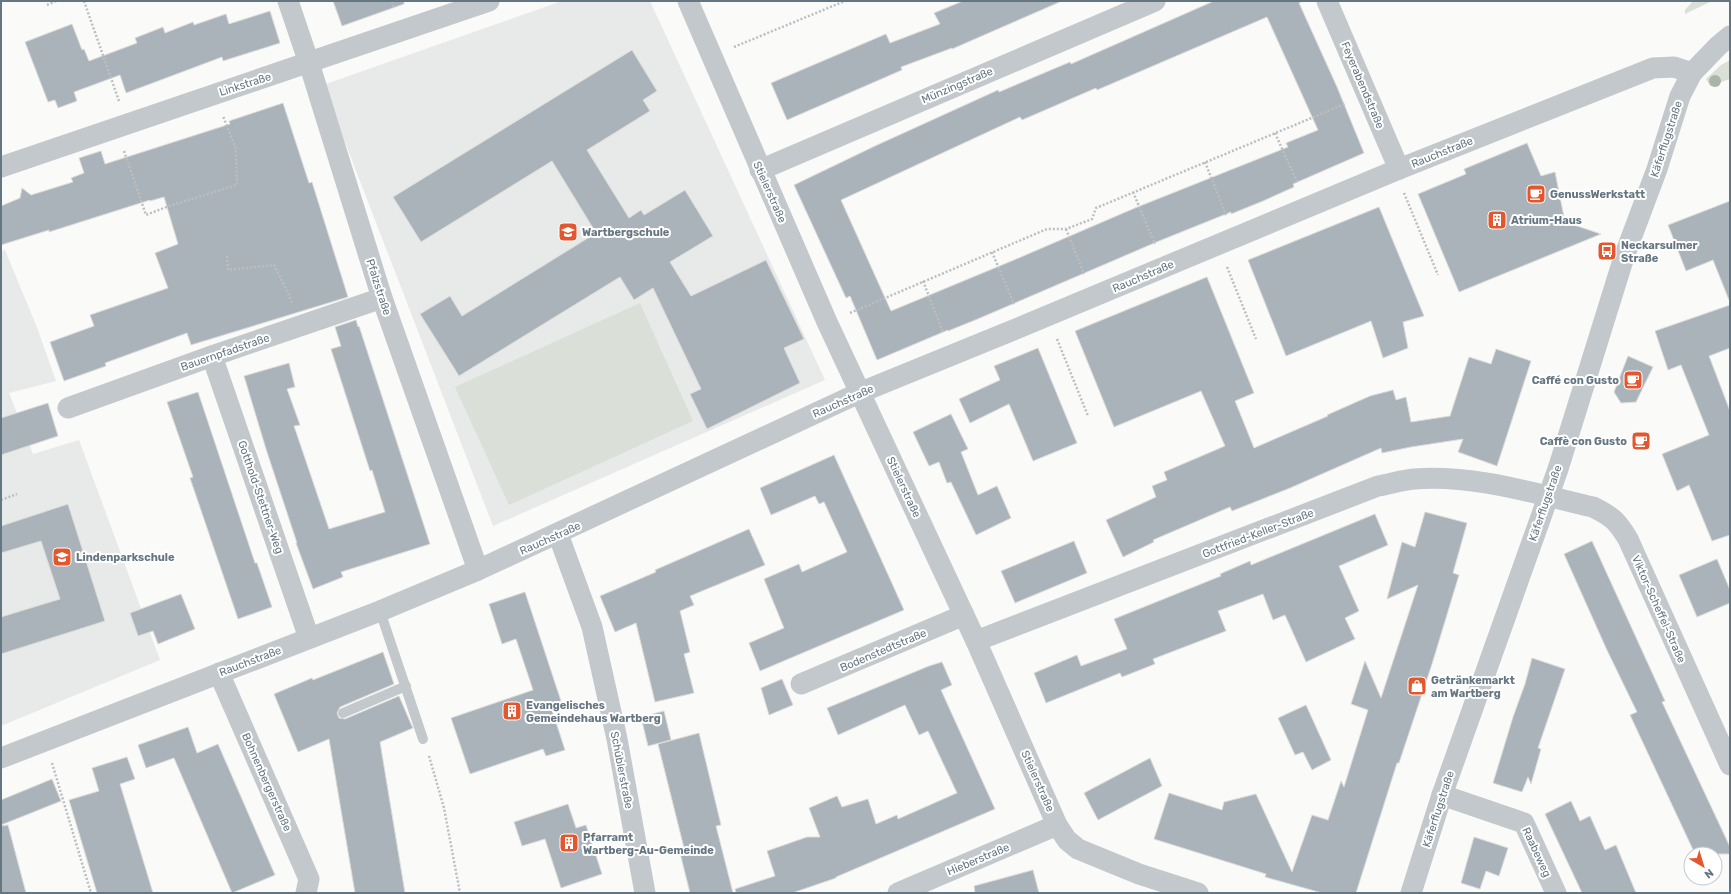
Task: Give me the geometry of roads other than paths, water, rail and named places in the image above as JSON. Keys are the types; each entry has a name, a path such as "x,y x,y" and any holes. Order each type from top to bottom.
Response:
{"street":[{"name":"Pfalzstraße","path":"288,1 309,63 382,298 478,570"},
{"name":"Linkstraße","path":"1,167 489,1"},
{"name":"Stielerstraße","path":"688,1 827,322 976,641 1057,825 1067,840 1078,849 1139,874 1198,893"},
{"name":"Münzingstraße","path":"760,170 1155,1"},
{"name":"Feyerabendstraße","path":"1327,1 1397,170"},
{"name":"Käferflugstraße","path":"1411,893 1442,795 1548,496 1590,368 1624,257 1657,169 1680,96 1692,73 1718,46 1730,36"},
{"name":"Rauchstraße","path":"1,758 46,742 218,673 380,611 478,570 859,393 1048,316 1397,170 1653,68 1674,67 1692,73"},
{"name":"Bauernpfadstraße","path":"68,408 212,356 382,298"},
{"name":"Gotthold-Stettner-Weg","path":"212,356 309,638"},
{"name":"Gottfried-Keller-Straße","path":"976,641 1378,486 1413,479 1445,478 1478,481 1548,496"},
{"name":"Viktor-Scheffel-Straße","path":"1548,496 1593,507 1608,514 1618,522 1628,539 1730,765"},
{"name":"Schüblerstraße","path":"558,534 592,626 617,739 645,893"},
{"name":"Bodenstedtstraße","path":"801,684 964,615"},
{"name":"Bohnenbergerstraße","path":"218,673 309,879 306,893"},
{"name":"Raabeweg","path":"1442,795 1524,823 1556,893"},
{"name":"Hieberstraße","path":"898,893 1057,825"}],"lane":[{"path":"380,611 423,739"},
{"path":"343,713 406,686"}],"place":[{"name":"GenussWerkstatt","path":"1536,194"},
{"name":"Atrium-Haus","path":"1497,220"},
{"name":"Wartbergschule","path":"568,232"},
{"name":"Neckarsulmer Straße","path":"1607,251"},
{"name":"Caffé con Gusto","path":"1633,380"},
{"name":"Caffè con Gusto","path":"1641,441"},
{"name":"Lindenparkschule","path":"62,557"},
{"name":"Getränkemarkt am Wartberg","path":"1417,686"},
{"name":"Evangelisches Gemeindehaus Wartberg","path":"512,711"},
{"name":"Pfarramt Wartberg-Au-Gemeinde","path":"569,843"}]}
